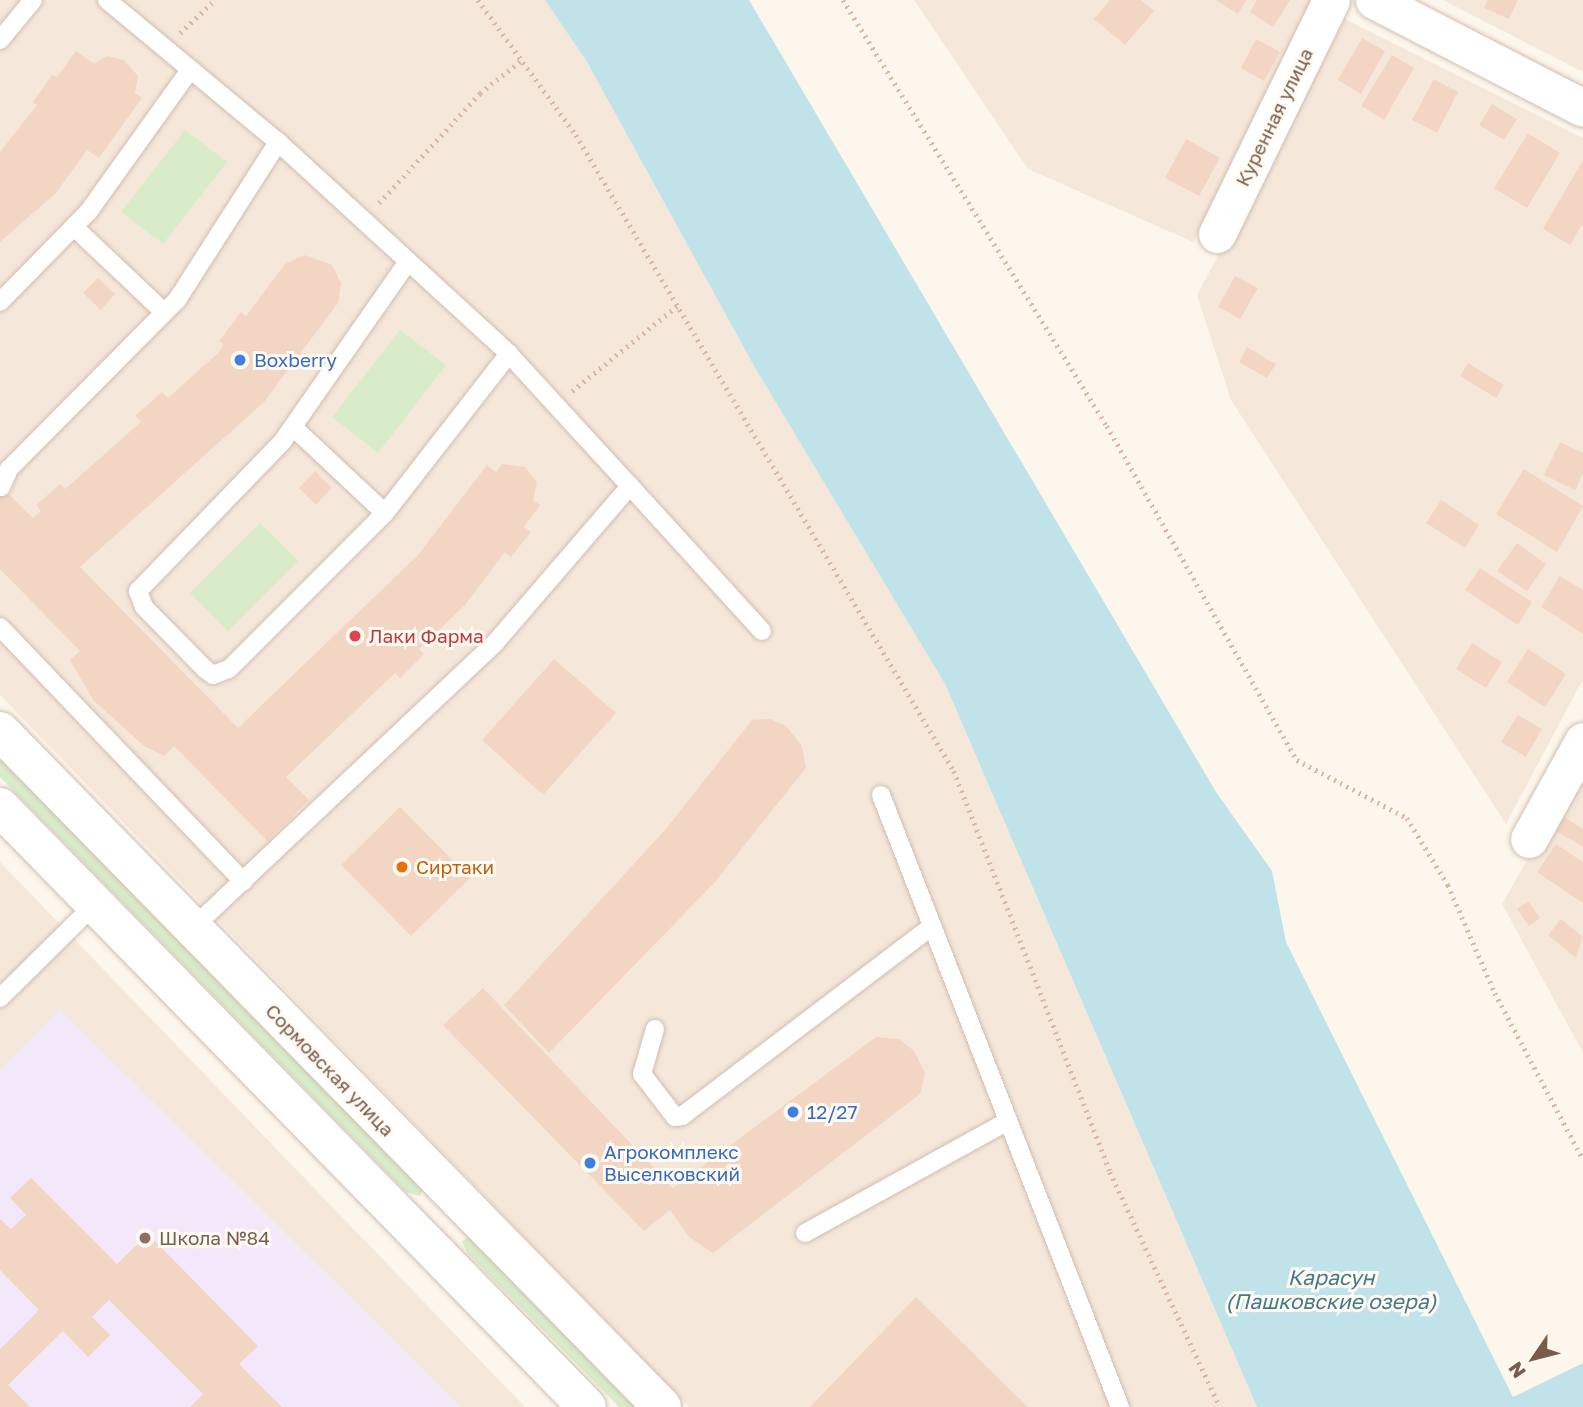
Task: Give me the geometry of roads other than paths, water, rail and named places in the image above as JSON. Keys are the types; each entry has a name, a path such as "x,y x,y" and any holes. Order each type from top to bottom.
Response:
{"main road":[{"name":"Сормовская улица","path":"0,731 455,1199 662,1407"},
{"path":"0,807 587,1407"},
{"path":"419,1236 455,1199"}],"street":[{"name":"Куренная улица","path":"1217,234 1331,0"},
{"path":"1374,0 1583,108"},
{"path":"1529,839 1583,741"}],"lane":[{"path":"0,40 33,0"},
{"path":"107,0 278,142 509,354 762,631"},
{"path":"0,302 74,227 190,70"},
{"path":"1,487 5,464 164,312 278,142"},
{"path":"74,227 164,312"},
{"path":"407,263 293,427 138,592 144,607 205,669 214,675 229,668 385,513 509,354"},
{"path":"293,427 385,513"},
{"path":"193,928 495,643 630,486"},
{"path":"0,627 243,881"},
{"path":"881,795 1120,1407"},
{"path":"0,998 95,904"},
{"path":"655,1029 642,1074 675,1117 682,1116 918,931 932,926"},
{"path":"805,1233 1008,1121"}],"water":[{"name":"Карасун (Пашковские озера)","path":"545,0 749,0 1216,792 1272,871 1286,942 1513,1397 1583,1363 1583,1407 1257,1407 945,684 754,366 587,62"}],"place":[{"name":"Boxberry","path":"240,360"},
{"name":"Лаки Фарма","path":"355,636"},
{"name":"Сиртаки","path":"402,867"},
{"name":"12/27","path":"793,1112"},
{"name":"Агрокомплекс Выселковский","path":"590,1163"},
{"name":"Школа №84","path":"145,1238"}]}
